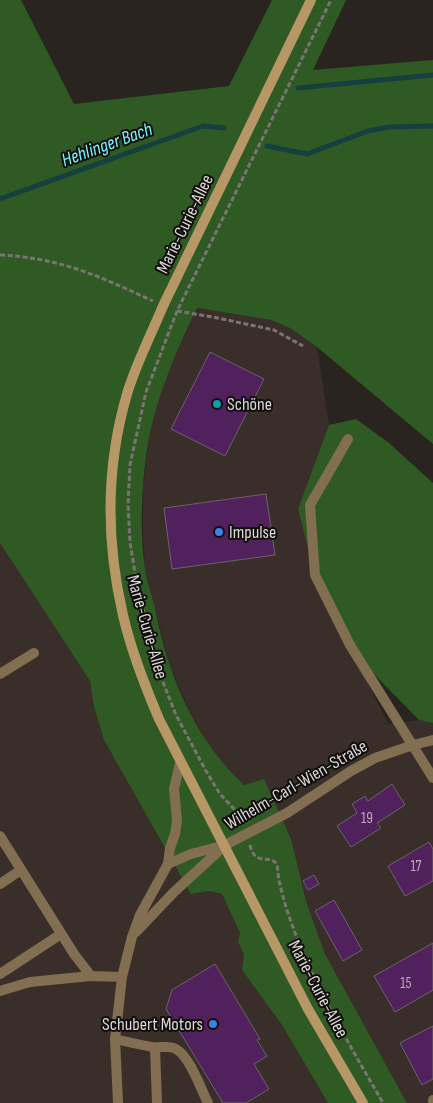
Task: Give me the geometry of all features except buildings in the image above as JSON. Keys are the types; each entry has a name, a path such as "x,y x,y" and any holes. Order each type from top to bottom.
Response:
{"main road":[{"name":"Marie-Curie-Allee","path":"311,0 163,306 141,356 127,394 114,454 110,491 111,534 114,571 123,616 142,678 159,719 308,1009 363,1103"}],"street":[{"path":"348,439 310,505 315,575 350,645 433,778"},
{"path":"0,674 34,653"},
{"name":"Wilhelm-Carl-Wien-Straße","path":"225,845 287,813 367,762 413,745 433,740"},
{"path":"118,1103 115,1039 122,977 132,937 148,898 168,864 177,820 174,790 180,763"},
{"path":"0,836 74,954 91,976"},
{"path":"168,864 191,854 225,845"},
{"path":"132,937 174,892 225,845"},
{"path":"0,884 21,870"},
{"path":"0,974 62,934"},
{"path":"0,991 30,982 91,976 122,977"},
{"path":"115,1039 155,1048 169,1047 182,1053 208,1103"},
{"path":"155,1048 157,1103"}],"path":[{"path":"332,0 177,312 146,392 137,427 130,465 128,505 130,542 137,586 161,677 176,715 220,794 235,810 247,834 252,853 257,858 273,860 276,865 286,906 308,965 327,1005 384,1103"},
{"path":"0,256 24,256 53,261 87,271 163,306"},
{"path":"189,314 274,330 303,346"}],"shaded area":[{"path":"197,308 271,320 290,328 317,347 329,425 298,509 350,645 388,724 419,720 433,723 433,1103 407,1103 325,954 306,901 299,874 264,779 244,785 229,771 210,747 190,712 169,664 145,568 143,487 148,443 160,392"},
{"path":"0,543 90,681 94,707 104,740 191,894 209,891 222,894 240,933 238,942 244,954 242,970 282,1025 328,1103 0,1103"}],"green space":[{"path":"0,0 21,0 74,104 229,86 272,0 346,0 313,70 433,60 433,444 317,347 290,328 271,320 197,308 175,357 156,408 148,443 142,505 142,538 146,573 165,650 182,697 209,744 244,785 264,779 291,839 306,901 325,954 407,1103 328,1103 282,1025 242,970 244,954 238,942 240,933 222,894 209,891 191,894 104,740 94,707 90,681 0,543"},
{"path":"356,419 389,443 433,483 433,723 419,720 368,668 315,575 298,509 329,425"}],"waterway":[{"path":"298,88 433,75"},
{"name":"Hehlinger Bach","path":"0,199 203,126 224,128"},
{"name":"Hehlinger Bach","path":"267,146 307,154 368,131 389,127 433,126"}],"place":[{"name":"Schöne","path":"217,404"},
{"name":"Impulse","path":"219,532"},
{"name":"Schubert Motors","path":"213,1024"}]}
